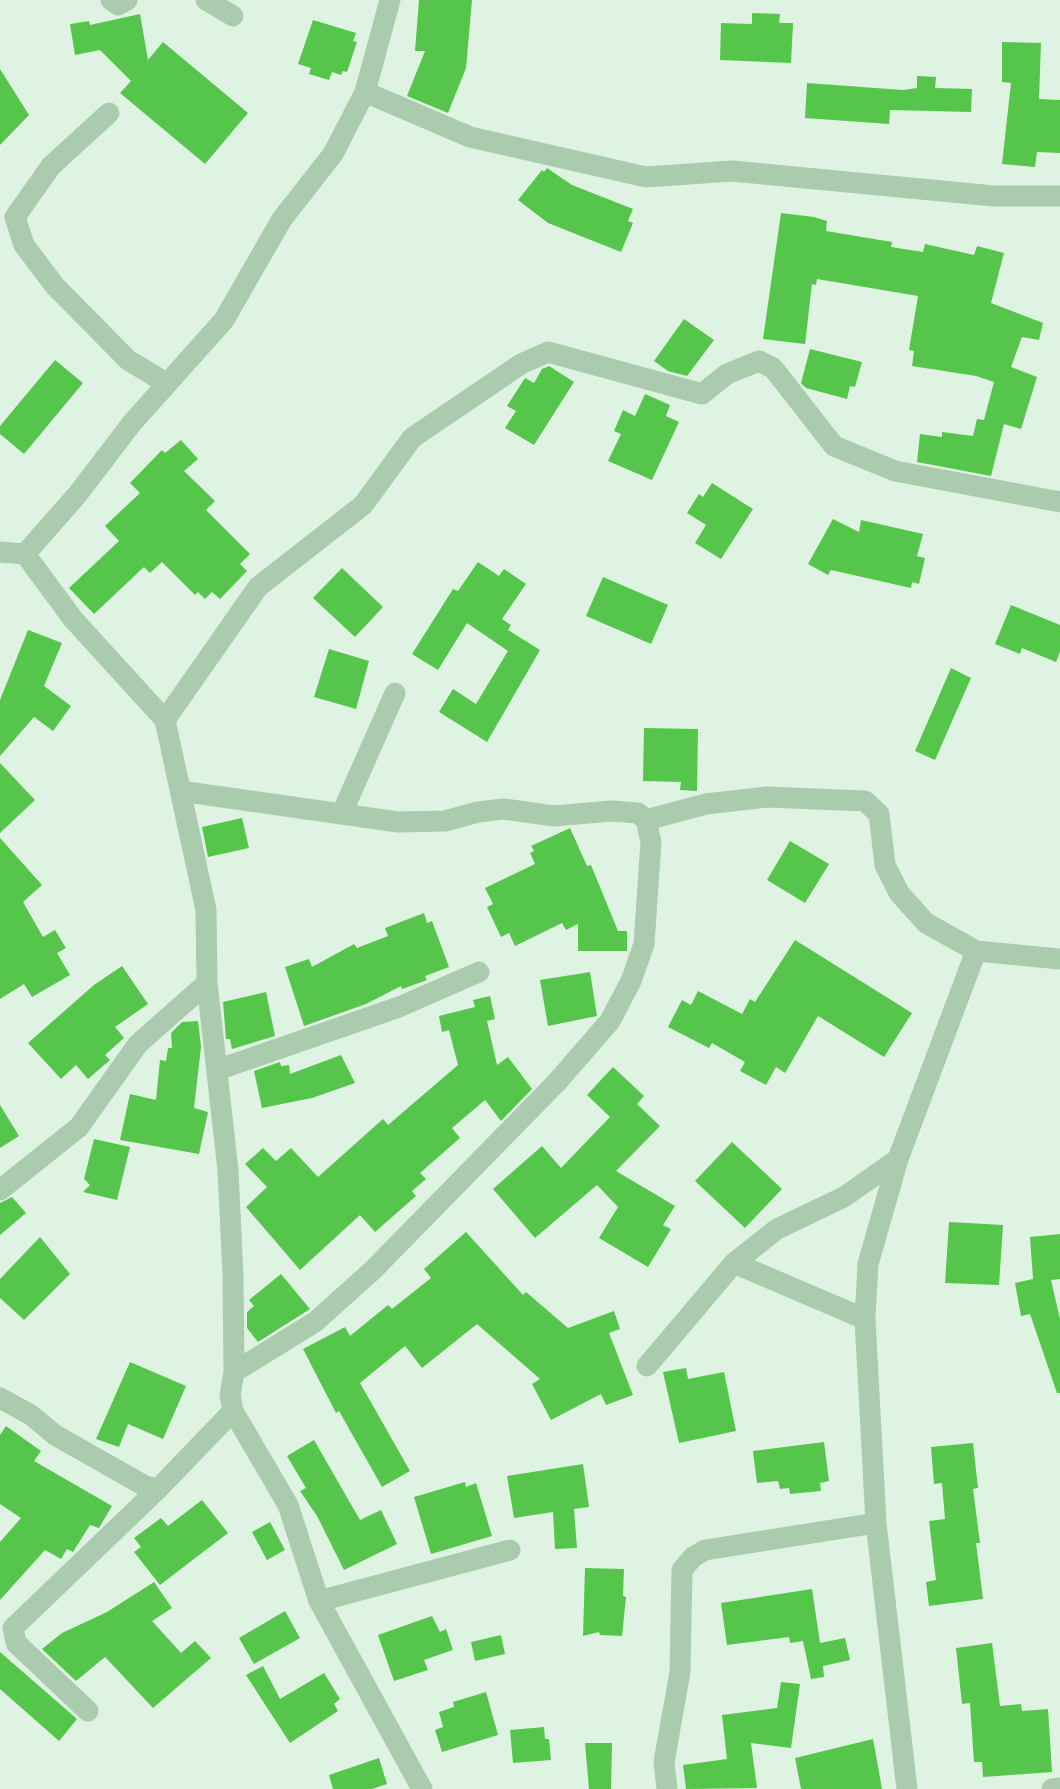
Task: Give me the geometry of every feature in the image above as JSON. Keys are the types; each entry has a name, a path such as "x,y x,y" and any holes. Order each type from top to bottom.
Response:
{"street":[{"path":"111,0 118,5 127,0"},
{"path":"206,0 233,16"},
{"path":"25,554 77,495 166,383 224,320 282,219 333,154 365,92 390,0"},
{"path":"365,92 470,137 646,177 732,171 994,196 1060,196"},
{"path":"109,113 51,166 15,217 24,245 55,286 128,360 166,383"},
{"path":"165,720 258,587 363,505 412,438 521,364 548,352 702,394 727,374 759,361 774,368 834,446 895,471 1060,502"},
{"path":"0,552 25,554 73,620 165,720 206,910 207,983 228,1170 233,1372 230,1395 233,1411 288,1505 319,1601 422,1789"},
{"path":"342,813 395,693"},
{"path":"180,791 398,822 445,821 478,811 504,809 554,816 611,811 638,813 646,820 651,842 644,944 631,981 610,1021 528,1111 373,1270 315,1322 233,1372"},
{"path":"646,820 706,804 767,797 865,802 879,814 885,866 900,893 926,923 976,951 1060,959"},
{"path":"907,1789 876,1523 866,1319 868,1264 898,1159 976,951"},
{"path":"217,1069 399,1007 479,972"},
{"path":"0,1190 79,1126 138,1044 207,983"},
{"path":"647,1366 734,1264 777,1229 844,1197 898,1159"},
{"path":"734,1264 866,1319"},
{"path":"0,1398 31,1415 66,1441 145,1486 158,1489"},
{"path":"88,1711 16,1643 13,1628 158,1489 233,1411"},
{"path":"667,1789 664,1762 680,1672 682,1570 693,1557 705,1550 876,1523"},
{"path":"319,1601 510,1550"},
{"path":"1052,1789 1060,1788"}],"building":[{"path":"419,0 472,0 466,68 448,113 407,96 425,51 415,51"},
{"path":"752,13 780,14 779,23 793,23 791,63 720,60 721,23 752,24"},
{"path":"140,14 148,60 163,42 248,113 205,164 120,93 131,81 100,50 75,55 70,24 89,21 90,25"},
{"path":"313,20 356,33 353,41 357,42 347,72 343,71 341,75 332,72 329,80 309,74 311,68 298,64"},
{"path":"1002,42 1041,43 1039,99 1060,100 1060,153 1037,152 1035,167 1002,164 1011,83 1002,82"},
{"path":"0,69 29,115 0,145"},
{"path":"917,76 936,77 935,88 972,89 971,112 890,110 889,124 805,118 807,83 903,90 917,88"},
{"path":"547,168 572,185 633,209 628,221 633,223 621,252 548,223 518,200 542,170 544,172"},
{"path":"781,213 827,221 826,231 892,242 891,247 923,252 925,244 974,255 977,246 1004,253 991,303 1043,323 1039,340 1022,337 1011,367 1037,377 1021,429 1004,424 991,476 917,462 920,434 942,437 942,432 973,436 977,419 984,420 994,382 976,376 912,366 914,351 909,350 918,296 817,279 816,285 812,284 805,344 763,339"},
{"path":"684,319 714,340 687,376 668,371 654,361"},
{"path":"810,349 862,362 855,387 850,386 847,399 806,388 801,383"},
{"path":"55,360 83,383 24,454 0,434 0,426"},
{"path":"549,366 574,382 534,445 505,428 516,411 507,406 525,378 534,383 542,369"},
{"path":"645,394 670,405 666,416 679,422 652,480 608,461 621,434 614,431 623,410 635,416"},
{"path":"181,440 198,459 184,471 215,501 206,510 250,554 240,564 247,571 220,599 212,592 205,599 198,592 195,595 162,562 150,573 144,567 94,614 69,588 119,541 105,526 140,493 130,483 162,450 165,453"},
{"path":"712,483 753,509 721,559 695,543 706,525 687,513 699,494 703,497"},
{"path":"833,519 859,532 861,520 923,534 917,556 925,558 919,584 912,582 911,588 831,570 828,575 808,564"},
{"path":"478,562 499,576 504,569 526,584 502,619 511,625 508,630 540,650 487,742 439,712 453,689 476,704 508,651 467,623 438,670 412,654 453,589 458,591"},
{"path":"342,568 383,607 355,637 313,598"},
{"path":"603,577 668,605 651,644 586,616"},
{"path":"1011,605 1060,625 1060,652 1056,662 1022,648 1020,654 995,644"},
{"path":"28,630 62,643 44,686 71,706 53,731 34,717 0,756 0,700"},
{"path":"329,649 369,661 356,709 314,697"},
{"path":"951,668 971,678 935,760 915,751"},
{"path":"644,728 698,729 697,791 680,790 681,782 643,781"},
{"path":"0,763 35,800 0,833"},
{"path":"242,818 249,848 208,857 202,827"},
{"path":"570,828 587,866 591,865 618,931 627,931 627,951 578,951 578,924 566,930 562,923 515,946 509,933 501,937 487,907 493,904 485,888 535,864 530,853 534,851 531,846"},
{"path":"0,838 42,885 23,902 43,937 55,930 66,948 57,953 70,975 32,997 24,984 0,999"},
{"path":"790,841 829,864 805,903 767,880"},
{"path":"424,913 427,923 432,921 449,967 425,976 427,980 402,989 401,986 366,1004 304,1026 285,967 309,959 312,967 354,944 357,948 388,936 385,928"},
{"path":"795,940 912,1013 884,1057 818,1016 785,1073 776,1067 766,1085 740,1071 745,1062 712,1043 709,1048 668,1027 682,1000 691,1005 698,991 742,1014 750,999 755,1002"},
{"path":"122,966 148,1004 115,1027 124,1038 105,1055 110,1060 88,1079 76,1065 61,1079 28,1043 94,985"},
{"path":"590,972 597,1016 548,1026 540,980"},
{"path":"266,992 275,1036 232,1049 230,1039 226,1039 223,1002"},
{"path":"490,996 495,1019 487,1021 497,1065 508,1057 532,1089 501,1121 485,1100 452,1128 460,1138 420,1173 426,1179 412,1191 416,1196 375,1232 360,1215 300,1270 246,1207 267,1187 245,1164 263,1148 276,1161 291,1148 318,1177 383,1119 388,1125 458,1065 449,1030 442,1032 439,1016 475,1007 473,1000"},
{"path":"198,1021 201,1047 194,1108 208,1112 199,1154 120,1140 130,1094 156,1100 160,1060 166,1061 168,1048 172,1048 171,1033 182,1022"},
{"path":"341,1055 355,1083 312,1098 262,1108 254,1071 280,1062 281,1066 289,1065 290,1074"},
{"path":"613,1067 644,1096 637,1104 660,1126 616,1171 675,1206 663,1225 671,1229 648,1267 599,1238 618,1207 597,1185 535,1238 493,1189 542,1146 561,1168 610,1117 587,1095"},
{"path":"0,1105 19,1136 0,1148"},
{"path":"94,1139 130,1147 117,1200 83,1192 90,1185 84,1179"},
{"path":"732,1142 782,1189 745,1228 695,1181"},
{"path":"12,1197 26,1213 0,1235 0,1203"},
{"path":"949,1222 1003,1225 999,1285 945,1283"},
{"path":"466,1232 523,1295 526,1292 568,1328 614,1311 620,1329 609,1333 633,1395 606,1405 601,1394 551,1420 532,1384 540,1379 477,1324 422,1368 405,1346 360,1383 410,1471 382,1487 339,1411 336,1413 303,1349 345,1327 350,1336 388,1305 392,1309 431,1278 424,1269"},
{"path":"1060,1234 1060,1279 1051,1280 1060,1319 1060,1393 1057,1393 1030,1314 1021,1316 1015,1283 1033,1279 1030,1237"},
{"path":"40,1237 70,1274 24,1320 0,1298 0,1279"},
{"path":"281,1274 310,1309 258,1342 247,1328 247,1312 254,1306 249,1300"},
{"path":"130,1362 186,1386 163,1439 128,1424 119,1447 96,1439"},
{"path":"686,1368 688,1379 724,1372 736,1431 679,1443 663,1372"},
{"path":"6,1426 41,1451 34,1461 112,1506 99,1528 90,1525 73,1552 67,1549 61,1559 45,1550 0,1600 0,1542 21,1518 0,1504 0,1435"},
{"path":"314,1440 360,1520 381,1510 397,1544 344,1570 317,1516 300,1491 306,1488 287,1456"},
{"path":"824,1442 829,1481 820,1483 821,1491 790,1494 789,1488 780,1489 778,1481 757,1483 753,1451"},
{"path":"973,1443 978,1488 973,1489 980,1543 976,1543 983,1599 929,1606 926,1582 936,1580 929,1521 945,1519 942,1483 934,1484 931,1447"},
{"path":"583,1464 589,1507 574,1509 577,1548 555,1549 553,1512 514,1518 507,1476"},
{"path":"465,1482 466,1487 476,1483 492,1536 431,1554 414,1497"},
{"path":"202,1500 228,1533 160,1585 134,1552 141,1547 134,1538 161,1518 168,1526"},
{"path":"270,1522 285,1550 267,1560 252,1532"},
{"path":"585,1568 624,1569 623,1596 626,1597 622,1636 600,1635 599,1632 583,1636"},
{"path":"154,1582 172,1608 152,1621 181,1653 195,1641 211,1658 153,1708 105,1657 76,1681 42,1649 62,1633 107,1612"},
{"path":"812,1589 820,1643 845,1638 850,1660 823,1666 824,1677 811,1679 803,1641 790,1643 789,1637 727,1645 721,1603"},
{"path":"285,1611 300,1638 254,1664 239,1638"},
{"path":"432,1616 440,1632 446,1629 453,1650 424,1660 428,1670 394,1681 378,1635"},
{"path":"501,1635 505,1654 475,1661 471,1642"},
{"path":"992,1643 1000,1706 1021,1704 1022,1711 1048,1709 1052,1772 983,1777 982,1762 974,1762 970,1703 962,1704 956,1648"},
{"path":"0,1652 77,1719 59,1741 0,1689"},
{"path":"263,1666 280,1699 324,1673 340,1699 334,1704 338,1711 290,1743 246,1675"},
{"path":"781,1682 800,1684 791,1748 751,1743 757,1788 686,1789 683,1765 727,1759 722,1715 777,1708"},
{"path":"486,1692 498,1735 442,1752 435,1730 443,1727 439,1712 454,1707 453,1702"},
{"path":"544,1727 545,1739 549,1739 551,1760 513,1763 510,1730"},
{"path":"873,1739 882,1789 801,1789 795,1758"},
{"path":"585,1743 612,1743 611,1789 589,1789"},
{"path":"379,1758 387,1784 372,1789 333,1789 329,1775"}]}
